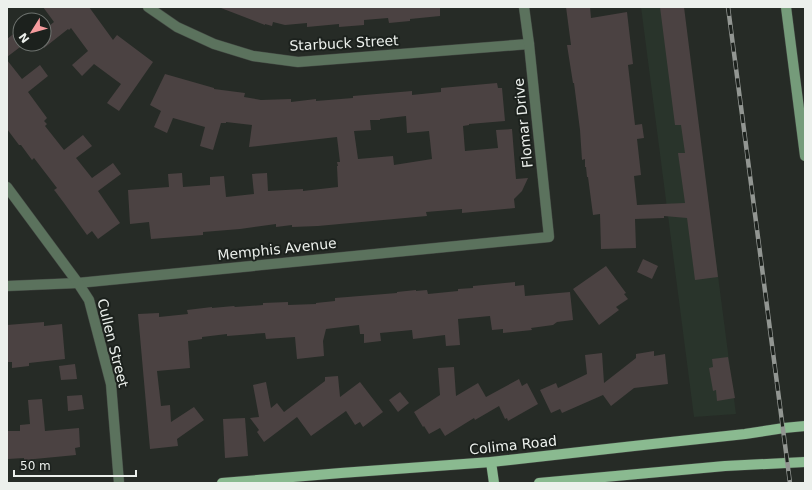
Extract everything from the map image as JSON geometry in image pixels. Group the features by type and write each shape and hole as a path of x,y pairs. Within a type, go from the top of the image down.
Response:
{"main road":[{"path":"786,7 805,156"},
{"name":"Colima Road","path":"222,483 491,462 805,426"},
{"path":"491,462 494,483"},
{"path":"539,483 725,466 805,462"}],"street":[{"name":"Starbuck Street","path":"148,7 177,27 214,44 253,56 298,62 529,44"},
{"name":"Flomar Drive","path":"524,7 549,237"},
{"name":"Cullen Street","path":"7,187 78,282 89,300 111,384 119,483"},
{"name":"Memphis Avenue","path":"7,286 78,282 549,237"}],"shaded area":[{"path":"641,7 683,7 736,414 694,417"}],"building":[{"path":"43,7 89,7 113,40 117,35 153,62 119,111 107,103 121,84 94,64 82,76 72,65 88,51 71,28 52,42 52,24 54,22 52,19 52,12 47,12"},
{"path":"221,7 440,7 440,16 389,23 388,18 364,20 364,25 339,27 339,24 307,27 307,23 285,25 273,22 272,26 265,25"},
{"path":"566,7 590,7 591,18 627,12 633,64 628,65 635,125 642,124 644,138 637,139 641,175 634,176 637,205 685,203 678,153 685,153 681,125 675,125 660,7 684,7 718,277 695,280 687,218 664,216 664,218 635,219 636,248 601,249 600,214 593,215 585,159 582,160 574,83 567,45 571,45"},
{"path":"12,35 12,52 14,52 7,57 7,39"},
{"path":"7,60 22,79 40,65 48,76 28,92 47,118 44,121 47,124 45,126 64,150 83,135 92,146 76,158 92,178 113,163 121,174 98,191 120,223 98,239 92,231 87,235 54,190 57,188 34,158 32,160 7,129"},
{"path":"165,74 214,89 245,93 244,97 261,100 291,99 291,102 316,99 316,101 353,98 353,96 412,91 412,95 441,92 441,88 497,83 498,88 502,88 505,121 469,124 463,126 465,151 498,148 496,130 512,129 516,179 528,178 522,191 514,199 515,208 462,213 462,209 426,212 427,216 318,226 292,227 292,225 276,227 276,224 203,232 203,235 151,239 149,222 130,224 128,190 169,187 168,174 182,173 183,187 210,185 210,177 224,176 226,197 254,194 252,174 267,173 268,191 303,189 303,191 338,187 337,162 340,162 337,137 249,147 252,125 226,122 221,123 213,150 200,146 205,127 173,118 167,133 154,127 161,111 150,105","holes":["406,116 407,133 429,131 432,159 394,165 393,156 358,159 354,131 371,130 370,120"]},
{"path":"643,259 658,266 652,279 637,272"},
{"path":"606,266 626,293 624,294 628,299 616,307 619,310 599,325 573,289"},
{"path":"515,282 515,286 524,285 525,296 570,292 573,320 531,328 532,330 503,333 503,329 492,330 490,316 458,319 460,345 446,346 445,335 413,339 412,330 380,333 381,341 364,343 364,334 360,334 359,325 326,329 323,341 324,356 297,359 295,337 266,339 265,333 227,336 227,334 202,337 202,339 188,341 190,368 157,371 161,406 170,405 171,422 194,407 204,420 177,439 178,446 150,449 138,314 159,313 159,317 188,314 187,310 212,307 235,307 263,305 263,303 288,302 288,305 316,304 335,301 335,298 416,290 427,290 428,294 458,291 458,289 473,288 473,286"},
{"path":"44,322 44,326 62,324 65,359 29,363 29,366 12,368 12,362 7,362 7,325"},
{"path":"654,351 654,356 665,354 668,384 634,388 611,406 603,395 562,413 560,409 551,413 540,390 556,383 558,388 587,374 585,355 602,353 604,383 636,358 636,354"},
{"path":"728,357 735,398 717,401 716,390 713,391 709,368 713,367 712,359"},
{"path":"75,364 77,379 61,380 59,366"},
{"path":"454,367 456,396 478,383 486,397 519,379 522,386 527,383 538,404 508,421 507,418 505,419 499,406 475,420 474,418 445,436 440,428 429,434 414,412 440,395 438,368"},
{"path":"338,376 340,397 360,382 383,412 363,427 360,422 355,425 346,411 311,436 297,417 264,442 257,432 259,430 250,418 259,417 253,385 266,382 271,408 277,403 284,412 325,381 325,377"},
{"path":"400,392 409,403 398,412 389,400"},
{"path":"82,395 84,409 68,411 67,396"},
{"path":"42,399 45,431 79,428 80,447 75,448 76,455 24,460 24,458 8,459 7,431 20,431 20,425 30,424 28,400"},
{"path":"245,418 248,456 225,458 223,419"}],"railway":[{"path":"728,7 790,483"}]}
